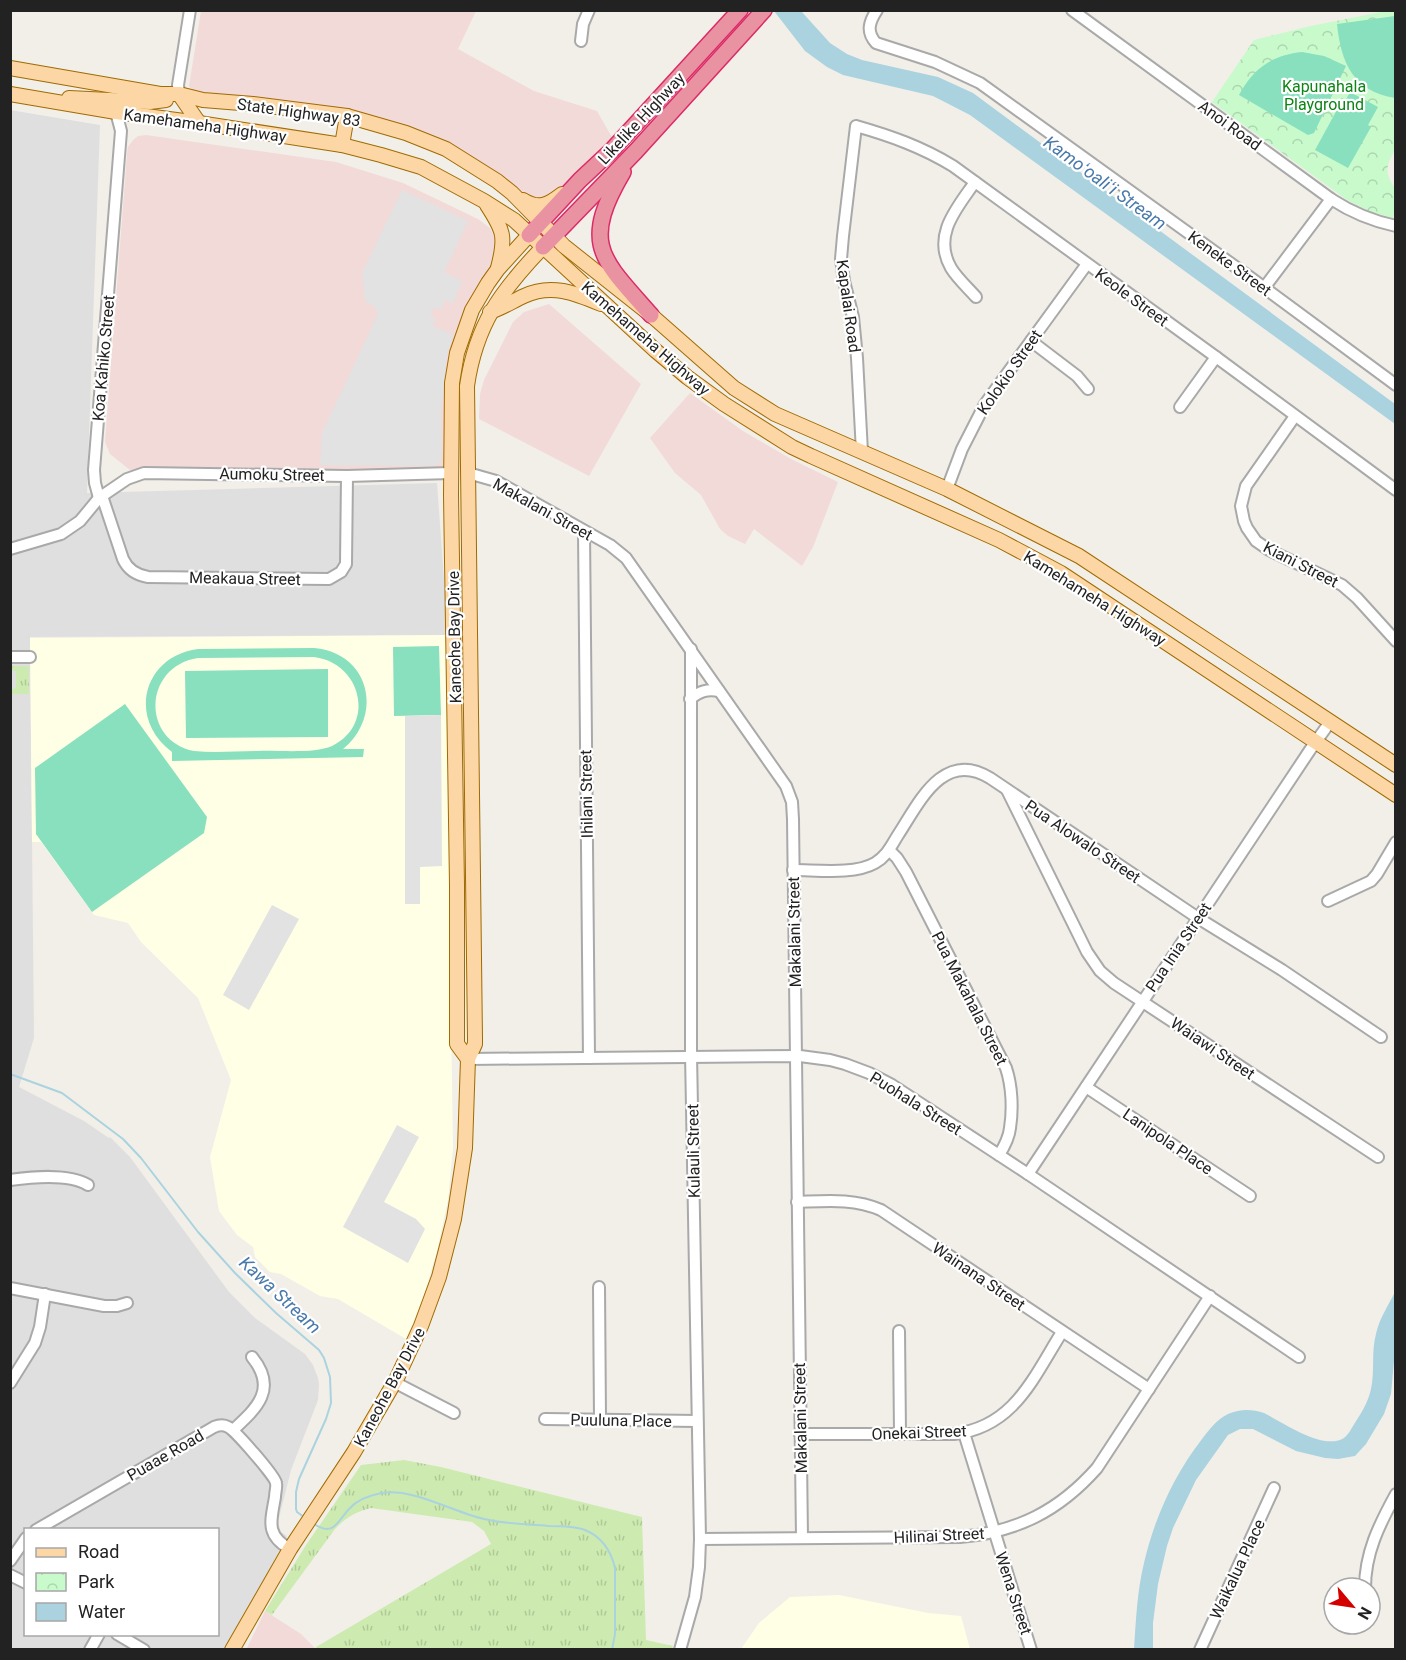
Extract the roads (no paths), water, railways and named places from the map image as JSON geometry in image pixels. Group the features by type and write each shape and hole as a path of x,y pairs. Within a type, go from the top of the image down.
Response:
{"highway":[{"name":"Likelike Highway","path":"529,235 580,180 612,150 740,10"},
{"name":"Likelike Highway","path":"549,242 764,10"},
{"path":"633,154 606,204 601,219 600,241 605,258 613,271 651,315"}],"main road":[{"name":"State Highway 83","path":"10,68 160,94 179,94 204,100 287,108 347,117 406,134 446,149 512,193 542,222 549,242"},
{"path":"10,76 27,71"},
{"name":"Kamehameha Highway","path":"10,94 342,145 420,167 484,201 514,220 529,235 549,242 651,315 734,388 765,408 947,489 1083,559 1395,765"},
{"path":"37,98 81,97 150,102 171,99 179,94 199,123"},
{"path":"342,145 347,117"},
{"path":"512,193 531,205 544,205 552,202 580,180"},
{"path":"484,201 500,225 503,236 503,251 498,269"},
{"name":"Kaneohe Bay Drive","path":"468,1059 457,1044 451,398 457,353 472,310 498,269 529,235"},
{"name":"Kamehameha Highway","path":"549,242 609,307 656,351 724,404 792,447 852,476 999,540 1066,576 1395,795"},
{"name":"Kaneohe Bay Drive","path":"232,1650 290,1549 354,1452 411,1350 440,1277 453,1226 465,1148 468,1059 475,1044 466,400 469,372 476,345 490,312 511,282 549,242"},
{"path":"490,312 529,294 548,290 575,293 609,307"},
{"path":"656,351 672,333"},
{"path":"852,476 862,452"},
{"path":"451,473 468,473"},
{"path":"1066,576 1083,559"},
{"path":"457,935 474,935"}],"street":[{"path":"179,94 178,85 190,10"},
{"path":"581,41 583,24 589,10"},
{"name":"Keneke Street","path":"877,10 871,19 869,28 876,43 935,62 980,83 1395,384"},
{"name":"Anoi Road","path":"1072,10 1331,199 1355,213 1382,224 1395,226"},
{"name":"Koa Kahiko Street","path":"101,497 95,483 94,471 121,131 116,112"},
{"name":"Keole Street","path":"856,126 915,145 975,182 1395,490"},
{"name":"Kapalai Road","path":"856,126 841,259 853,317 862,452"},
{"path":"975,182 948,222 944,245 950,267 976,297"},
{"path":"1264,288 1331,199"},
{"name":"Kolokio Street","path":"947,489 962,449 978,417 1087,264"},
{"path":"1031,340 1077,376 1088,389"},
{"path":"1180,407 1216,357"},
{"name":"Kiani Street","path":"1295,416 1245,486 1241,506 1246,528 1256,541 1269,550 1342,585 1357,598 1395,641"},
{"name":"Aumoku Street","path":"101,497 127,479 149,473 347,476 451,473"},
{"name":"Makalani Street","path":"468,473 496,481 610,545 626,558 786,786 789,794 793,811 802,1538"},
{"name":"Meakaua Street","path":"101,497 125,563 131,571 142,576 329,579 338,576 346,564 347,476"},
{"path":"10,549 61,534 80,521 101,497"},
{"name":"Ihilani Street","path":"584,531 589,1058"},
{"name":"Kulauli Street","path":"680,1650 695,1597 700,1539 691,1057 690,649"},
{"path":"10,657 30,657"},
{"path":"690,699 705,690 719,691"},
{"name":"Pua Inia Street","path":"1028,1174 1330,722"},
{"name":"Pua Alowalo Street","path":"793,870 860,869 874,863 889,850 934,783 944,775 957,770 971,770 984,774 1198,918 1282,970 1381,1037"},
{"name":"Waiawi Street","path":"1007,789 1090,958 1107,977 1378,1157"},
{"path":"1328,901 1371,881 1395,842"},
{"name":"Pua Makahala Street","path":"889,850 906,872 1006,1068 1011,1093 1011,1127 999,1155"},
{"name":"Puohala Street","path":"468,1059 795,1056 830,1060 870,1073 1028,1174 1299,1357"},
{"name":"Lanipola Place","path":"1086,1087 1250,1196"},
{"path":"10,1180 68,1178 88,1185"},
{"name":"Wainana Street","path":"797,1202 851,1201 881,1210 1149,1389"},
{"path":"599,1287 600,1419"},
{"path":"10,1288 104,1306 127,1303"},
{"path":"10,1383 14,1369 35,1343 45,1294"},
{"name":"Hilinai Street","path":"700,1539 960,1537 994,1532 1037,1517 1075,1490 1097,1468 1209,1296"},
{"path":"899,1331 900,1434"},
{"name":"Onekai Street","path":"800,1434 964,1433 984,1427 1015,1404 1062,1332"},
{"path":"252,1357 262,1376 262,1396 252,1412 232,1430 275,1479 272,1530 279,1543 290,1549"},
{"path":"394,1382 454,1413"},
{"name":"Puuluna Place","path":"544,1419 697,1421"},
{"name":"Puaae Road","path":"39,1528 214,1427 225,1425 232,1430"},
{"name":"Wena Street","path":"964,1433 1031,1650"},
{"name":"Waikalua Place","path":"1200,1650 1274,1488"},
{"path":"1366,1576 1369,1552 1376,1532 1392,1511 1395,1494"},
{"path":"10,1561 24,1541"},
{"path":"10,1575 24,1582"},
{"path":"90,1650 98,1636"},
{"path":"119,1636 144,1650"}],"water":[{"path":"774,11 801,11 830,43 847,54 862,60 938,77 973,93 1395,404 1395,424 970,115 933,96 843,75 827,67 805,51"},
{"path":"1395,1292 1396,1339 1391,1394 1384,1414 1366,1444 1355,1456 1338,1459 1296,1451 1253,1429 1240,1429 1228,1435 1196,1480 1173,1528 1158,1584 1153,1623 1153,1649 1134,1649 1140,1585 1153,1530 1174,1482 1202,1439 1224,1416 1246,1410 1264,1413 1299,1432 1318,1439 1336,1441 1344,1438 1361,1413 1370,1394 1377,1328"}],"waterway":[{"name":"Kawa Stream","path":"10,1074 62,1093 123,1139 141,1158 198,1232 235,1273 319,1350 330,1377 331,1403 299,1479 296,1509 304,1517"},
{"name":"Kawa Stream","path":"314,1524 321,1528 331,1528 360,1501 377,1494 394,1492 420,1497 492,1521 585,1530 605,1545 615,1568 615,1634 612,1650"}],"park label":[{"name":"Kapunahala Playground","path":"1324,95"}],"water label":[{"name":"Kamoʻoaliʻi Stream","path":"1105,183"}]}
